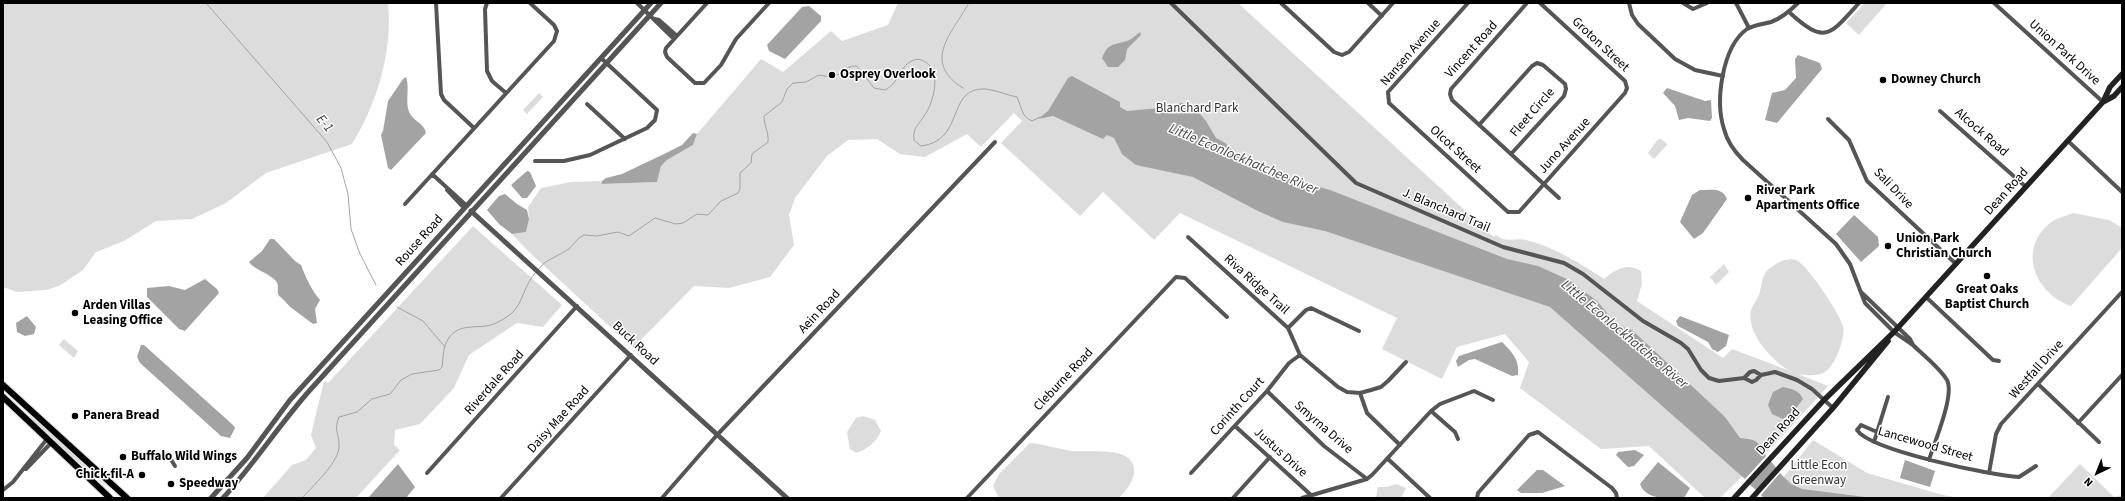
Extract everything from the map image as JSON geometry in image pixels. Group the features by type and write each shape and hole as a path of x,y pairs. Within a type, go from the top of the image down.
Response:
{"main road":[{"name":"Dean Road","path":"1734,498 1824,400 1896,330 2103,102 2110,87 2122,74"},
{"name":"Dean Road","path":"2103,102 2114,96 2122,87"},
{"name":"Dean Road","path":"1752,498 1833,408 1876,357 1896,330"},
{"path":"4,389 25,404 126,498"},
{"path":"3,397 110,498"}],"street":[{"path":"436,3 441,94 444,100 474,128"},
{"path":"487,3 485,9 486,71 492,81 506,93"},
{"path":"405,204 557,36 554,25 530,3"},
{"path":"637,3 653,17 659,20 675,38"},
{"name":"Rouse Road","path":"211,498 247,458 290,400 651,3"},
{"name":"Rouse Road","path":"223,498 255,462 296,405 607,64 653,17 661,3"},
{"path":"707,3 666,48 665,52 666,56 695,83 704,83 721,65 736,39 769,3"},
{"name":"J. Blanchard Trail","path":"1171,3 1356,183 1503,247 1564,263 1583,274 1643,321 1688,349 1701,370 1709,378 1724,382 1744,378 1750,372 1754,371 1761,375"},
{"path":"1281,3 1334,52 1342,55 1349,52 1393,3"},
{"path":"1368,3 1382,16"},
{"name":"Nansen Avenue","path":"1388,98 1388,92 1468,3"},
{"name":"Vincent Road","path":"1479,124 1452,100 1450,94 1451,90 1527,3"},
{"name":"Groton Street","path":"1540,3 1625,81 1627,88"},
{"path":"1629,3 1632,15 1638,24 1675,59 1695,70 1723,76"},
{"path":"1683,3 1693,9 1707,3"},
{"path":"1736,3 1749,28"},
{"path":"1798,3 1789,12 1771,22 1749,28 1734,43 1729,54 1723,76 1721,96 1723,128 1734,150 1836,244 1850,264 1862,292 1861,296 1869,308 1896,330 1943,374 1948,382 1949,392 1947,403 1929,460"},
{"path":"1789,12 1813,32 1821,34 1828,33 1839,26 1859,3"},
{"name":"Union Park Drive","path":"1994,3 2103,102"},
{"path":"536,161 564,160 590,155 648,128 655,120 657,110 600,58"},
{"name":"Fleet Circle","path":"1479,124 1532,66 1537,63 1543,65 1564,84 1566,89 1564,96 1511,154"},
{"name":"Juno Avenue","path":"1514,213 1519,212 1625,93 1627,88"},
{"name":"Olcot Street","path":"1388,98 1389,103 1508,212 1514,213"},
{"path":"587,104 625,139"},
{"name":"Alcock Road","path":"1940,111 2026,187"},
{"name":"Sali Drive","path":"1828,119 1849,140 1867,181 1956,264"},
{"path":"1479,124 1559,198"},
{"path":"2068,141 2122,191"},
{"name":"Aein Road","path":"662,498 718,435 995,142"},
{"name":"Buck Road","path":"432,174 452,194 528,261 787,498"},
{"name":"Riva Ridge Trail","path":"1188,237 1288,328 1300,355 1326,380 1338,388 1348,392 1360,393"},
{"name":"Cleburne Road","path":"967,498 1176,277 1185,278 1227,317"},
{"name":"Westfall Drive","path":"1989,473 1996,434 2001,424 2122,292"},
{"path":"1926,297 1994,360 1999,361"},
{"name":"Riverdale Road","path":"427,473 577,306"},
{"path":"1288,328 1306,310 1311,308 1359,331"},
{"name":"Daisy Mae Road","path":"501,498 631,355"},
{"name":"Corinth Court","path":"1191,473 1267,391 1289,363 1300,355"},
{"path":"1400,445 1367,413 1360,393 1380,387 1406,362"},
{"name":"J. Blanchard Trail","path":"1744,378 1752,382 1761,375 1775,372 1796,380 1812,389 1833,408"},
{"path":"2078,423 2122,375"},
{"path":"2038,384 2099,442"},
{"name":"Smyrna Drive","path":"1267,391 1324,446 1367,479"},
{"path":"1302,498 1367,479 1388,459 1431,411 1440,404 1474,391 1493,400"},
{"path":"1874,442 1888,397"},
{"path":"290,400 296,405"},
{"path":"1431,411 1455,432 1458,439"},
{"name":"Lancewood Street","path":"1877,432 1861,424 1857,430 1860,434 1874,442 1929,460 1989,473 2019,477 2036,466"},
{"name":"Justus Drive","path":"1235,426 1311,495"},
{"path":"1477,498 1478,493 1529,435 1538,432 1612,488 1616,493 1617,498"},
{"path":"3,490 21,473 49,441"},
{"path":"1233,498 1270,457"},
{"path":"170,458 175,466"},
{"path":"1388,459 1430,498"}],"green space":[{"path":"3,3 388,3 388,40 376,94 369,112 352,144 266,173 226,203 192,219 156,221 124,241 96,252 83,270 59,286 46,290 17,292 3,287"},
{"name":"Blanchard Park","path":"898,3 1238,3 1494,237 1496,235 1507,240 1522,239 1547,247 1576,261 1604,279 1621,268 1636,268 1641,271 1642,284 1637,301 1723,358 1732,349 1790,371 1768,353 1756,337 1752,328 1751,310 1759,294 1765,273 1771,267 1780,262 1794,259 1801,263 1815,279 1836,311 1843,326 1843,337 1839,351 1829,369 1818,375 1798,374 1828,386 1775,444 1720,498 1705,498 1649,446 1601,449 1520,388 1529,362 1505,334 1457,347 1442,379 1382,349 1397,318 1180,213 1154,240 1103,192 1080,216 1001,143 1022,121 1014,113 981,147 967,134 925,157 900,154 877,139 848,140 827,156 795,198 789,215 794,245 770,277 729,288 694,286 633,348 527,250 512,234 526,232 529,219 528,207 541,188 571,182 602,181 602,184 657,182 661,166 667,160 693,145 697,134 761,59 783,72 831,31 842,41 888,25"},
{"path":"1865,3 1887,3 1859,35 1846,23"},
{"path":"539,93 543,97 527,114 523,110"},
{"path":"1658,139 1661,139 1667,145 1654,159 1648,153"},
{"path":"2073,213 2109,220 2122,228 2122,248 2071,306 2058,300 2040,281 2035,270 2033,258 2034,246 2040,234 2052,221"},
{"path":"473,226 562,305 543,327 517,323 469,355 454,388 420,424 395,430 394,445 400,450 356,498 263,498 292,465 306,460 316,448 311,435 324,381 328,383"},
{"path":"1724,264 1729,272 1717,284 1715,284 1710,277"},
{"path":"64,339 78,351 74,358 59,345"},
{"path":"26,413 43,426 109,488 77,461 65,453"},
{"path":"863,416 875,420 881,431 871,445 856,453 850,449 847,432 856,418"},
{"name":"Little Econ Greenway","path":"1813,440 1867,473 1943,495 1960,498 1767,498"},
{"path":"1030,443 1072,451 1099,451 1120,454 1128,458 1133,464 1134,473 1132,480 1118,498 999,498 993,486 999,474"},
{"path":"2080,464 2114,497 2122,495 2122,498 2048,498"},
{"path":"1396,484 1406,488 1401,498 1376,498 1378,487 1387,487"}],"water":[{"path":"809,6 821,16 821,21 785,59 769,51 767,45 802,7"},
{"path":"1140,32 1141,35 1127,49 1125,60 1118,67 1108,67 1102,58 1106,50 1112,45 1132,39"},
{"path":"1798,55 1820,63 1822,69 1777,123 1765,120 1772,93 1785,90 1796,78 1795,59"},
{"path":"1072,76 1120,102 1120,107 1127,111 1160,108 1182,103 1196,109 1206,121 1216,138 1225,143 1243,161 1275,175 1330,190 1507,259 1538,266 1569,280 1597,301 1617,325 1632,330 1725,417 1740,438 1757,442 1766,456 1745,479 1550,307 1325,231 1283,222 1258,211 1193,177 1136,165 1122,154 1114,138 1107,135 1103,139 1053,116 1038,119 1048,111 1068,78"},
{"path":"406,77 408,86 407,103 409,112 423,127 426,133 391,170 388,168 381,135 388,101"},
{"path":"1667,88 1705,101 1711,100 1712,118 1710,121 1688,118 1679,120 1675,106 1663,93"},
{"path":"693,133 697,134 693,145 667,160 661,166 657,182 602,184 602,181 606,178 622,174 682,145"},
{"path":"527,171 530,172 536,186 527,198 522,198 511,185"},
{"path":"1700,190 1719,191 1725,195 1727,199 1703,233 1694,239 1680,222 1692,195"},
{"path":"505,194 527,210 529,219 526,232 512,234 499,224 487,210 499,196"},
{"path":"1854,215 1878,237 1879,246 1861,262 1836,234"},
{"path":"270,239 274,239 295,261 301,265 309,283 320,300 315,309 317,323 313,324 290,306 279,296 276,281 254,267 249,262 262,251"},
{"path":"205,279 217,289 219,293 185,331 179,329 147,297 147,288 169,286 185,290"},
{"path":"27,316 36,327 34,334 25,336 17,332 16,323"},
{"path":"1680,316 1729,335 1726,346 1718,352 1712,349 1708,342 1678,326 1676,321"},
{"path":"1502,342 1512,353 1518,365 1518,375 1512,376 1475,359 1469,360 1458,367 1456,361 1459,356"},
{"path":"141,345 144,345 233,425 235,428 230,438 221,436 140,363 137,357"},
{"path":"1783,387 1797,392 1803,399 1794,411 1783,419 1772,414 1768,405 1773,392"},
{"path":"1635,450 1644,455 1634,466 1628,467 1616,455 1618,452"},
{"path":"1769,459 1778,470 1758,492 1748,483"},
{"path":"1905,460 1935,471 1930,487 1900,478"},
{"path":"1658,462 1690,488 1684,498 1665,498 1653,496 1643,489 1640,484"},
{"path":"398,464 415,487 406,498 368,498"},
{"path":"1537,470 1543,470 1565,486 1542,493 1521,493 1517,490"},
{"path":"1780,473 1791,484 1802,489 1873,498 1764,498 1761,495"}],"waterway":[{"name":"E-1","path":"206,3 327,142 341,168 348,194 351,229 360,254 376,285"},
{"path":"963,88 951,78 944,68 942,58 944,47 949,36 969,3"},
{"name":"Little Econlockhatchee River","path":"538,270 544,263 569,249 579,238 584,235 597,236 618,232 629,236 655,218 676,224 683,223 697,214 708,215 721,201 738,193 740,189 740,173 751,163 752,154 768,142 764,116 782,102 787,89 793,83 806,82 819,75 834,76 852,66 857,66 874,88 885,90 894,83 909,62 918,59 928,64 932,69 935,81 929,108 914,132 914,140 921,146 935,142 944,135 950,126 963,98 970,92 981,89 1017,97 1022,111 1028,119 1032,121 1040,117"},
{"name":"Little Econlockhatchee River","path":"302,498 324,475 334,461 339,448 337,429 339,417 357,412 372,399 390,394 401,380 412,374 439,370 442,367 445,345 450,337 458,330 463,328 486,326 497,323 507,317 516,308 529,282 536,272"},
{"name":"E-1","path":"397,307 423,321 445,347"}],"place":[{"name":"Osprey Overlook","path":"832,75"},
{"name":"Downey Church","path":"1883,80"},
{"name":"River Park Apartments Office","path":"1748,198"},
{"name":"Union Park Christian Church","path":"1888,246"},
{"name":"Great Oaks Baptist Church","path":"1987,276"},
{"name":"Arden Villas Leasing Office","path":"75,313"},
{"name":"Panera Bread","path":"75,416"},
{"name":"Buffalo Wild Wings","path":"123,457"},
{"name":"Chick-fil-A","path":"142,475"},
{"name":"Speedway","path":"171,484"}]}
